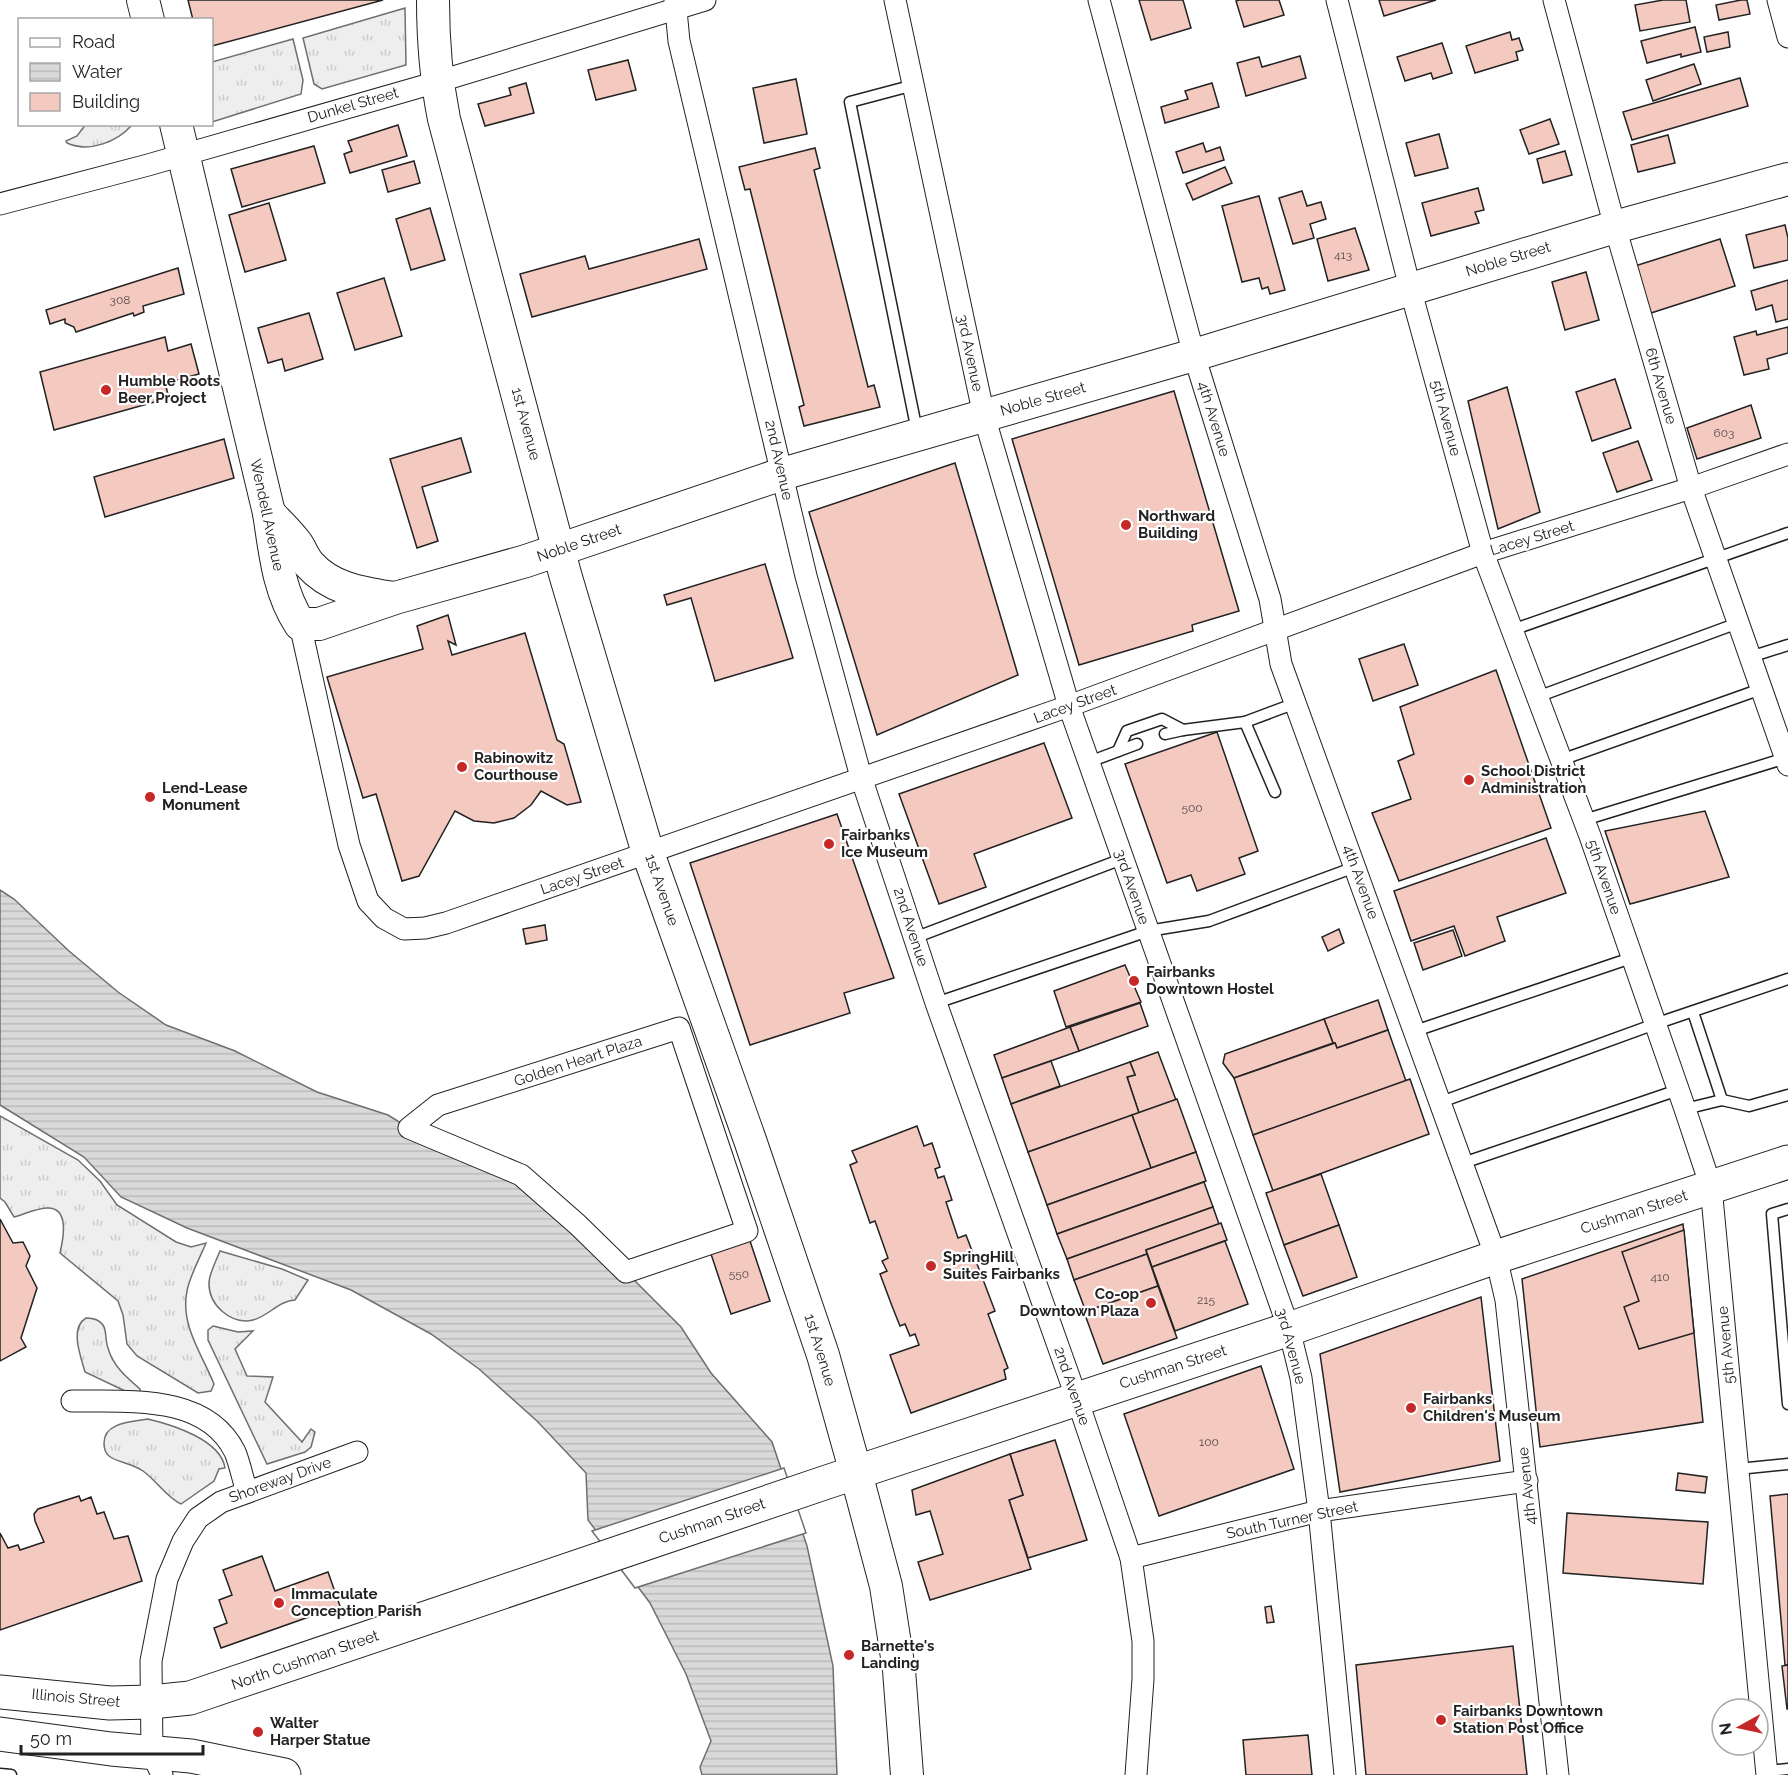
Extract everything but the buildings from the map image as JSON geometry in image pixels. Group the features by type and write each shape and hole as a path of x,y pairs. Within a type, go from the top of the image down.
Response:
{"main road":[{"path":"143,0 148,18"},
{"name":"1st Avenue","path":"433,0 433,39 437,82 444,119 559,549 648,853 747,1131 823,1355 842,1477 887,1596 899,1670 907,1775"},
{"name":"Wendell Avenue","path":"177,126 269,513 285,598 300,624"},
{"name":"Noble Street","path":"300,624 319,624 395,598 526,561 782,474 1194,355 1615,227 1788,179"},
{"path":"269,513 296,543 308,563 331,581 346,589 395,598"},
{"name":"Cushman Street","path":"559,1574 842,1477 1289,1329 1496,1257 1788,1162"},
{"name":"North Cushman Street","path":"151,1702 190,1698 559,1574"},
{"name":"Illinois Street","path":"0,1692 110,1702 151,1702"},
{"path":"0,1734 157,1764 191,1756 265,1774"}],"street":[{"name":"Dunkel Street","path":"0,204 437,82 675,4 705,0"},
{"name":"3rd Avenue","path":"896,0 984,416 1069,706 1289,1329 1301,1378 1319,1511 1345,1775"},
{"name":"4th Avenue","path":"1099,0 1194,355 1270,599 1281,664 1496,1257 1506,1300 1558,1775"},
{"name":"5th Avenue","path":"1337,0 1410,288 1483,553 1584,820 1711,1187 1767,1773"},
{"name":"6th Avenue","path":"1554,0 1615,227 1691,488 1787,761"},
{"path":"1778,0 1788,37"},
{"name":"2nd Avenue","path":"675,4 679,42 806,576 861,777 936,1003 1131,1558 1143,1641 1143,1679 1136,1775"},
{"name":"Lacey Street","path":"368,901 384,918 404,929 425,928 446,923 1069,706 1483,553 1691,488 1788,454"},
{"name":"Wendell Avenue","path":"300,624 349,845 368,901"},
{"name":"Golden Heart Plaza","path":"679,1028 747,1231 626,1272 578,1225 521,1175 409,1128 438,1105 679,1028"},
{"path":"72,1401 146,1402 192,1412 221,1431 235,1453 247,1492"},
{"name":"Shoreway Drive","path":"157,1764 151,1702 151,1661 167,1579 183,1541 198,1518 221,1502 357,1452"},
{"name":"South Turner Street","path":"1131,1558 1319,1511 1527,1481"}],"lane":[{"path":"914,85 850,102 918,435"},
{"path":"1512,630 1788,533"},
{"path":"1537,697 1738,623"},
{"path":"1750,657 1788,645"},
{"path":"1561,760 1761,689"},
{"path":"1165,734 1245,722 1296,703"},
{"path":"1118,751 1127,731 1162,719 1183,730"},
{"path":"1245,722 1275,792"},
{"path":"1089,762 1137,744"},
{"path":"1584,820 1787,761"},
{"path":"914,938 1122,859"},
{"path":"936,1003 1148,931 1209,921 1355,867"},
{"path":"1415,1031 1631,958"},
{"path":"1441,1102 1655,1024 1788,980"},
{"path":"1693,1012 1722,1100"},
{"path":"1463,1163 1682,1099 1722,1100 1749,1106 1788,1095"},
{"path":"1788,1209 1772,1214 1788,1404"},
{"path":"1738,1469 1788,1464"},
{"path":"1767,1773 1788,1769"},
{"path":"0,1774 11,1775"}],"green space":[{"path":"405,8 406,65 322,89 314,84 303,38"},
{"path":"293,39 303,80 301,94 213,122 213,62"},
{"path":"84,126 131,126 111,141 93,146 75,146 67,143 66,141 77,136"},
{"path":"0,1116 78,1160 100,1181 117,1205 176,1242 191,1247 206,1243 190,1279 186,1304 193,1339 214,1384 211,1391 198,1393 137,1356 127,1344 123,1315 118,1301 60,1253 63,1226 60,1213 55,1209 44,1208 14,1217 0,1198"},
{"path":"220,1251 282,1269 308,1280 295,1300 284,1303 253,1320 237,1319 222,1312 212,1298 210,1290 211,1274"},
{"path":"86,1318 96,1319 103,1325 113,1360 125,1376 140,1389 140,1393 125,1391 85,1372 77,1336 81,1323"},
{"path":"213,1326 238,1332 253,1331 235,1349 247,1376 273,1377 265,1402 302,1442 311,1429 315,1432 311,1447 305,1452 267,1464 208,1340 208,1330"},
{"path":"148,1419 170,1425 205,1442 222,1458 225,1468 219,1469 214,1481 181,1504 176,1501 143,1471 113,1458 105,1450 105,1436 114,1427 127,1422"}],"water":[{"path":"0,890 14,899 69,951 118,992 166,1025 235,1051 317,1092 388,1115 409,1128 521,1175 626,1272 681,1327 711,1373 772,1442 807,1546 833,1666 837,1775 702,1775 700,1767 711,1741 686,1674 650,1603 588,1520 586,1473 537,1421 479,1369 431,1334 351,1290 187,1228 121,1197 84,1157 0,1105"}],"pier":[{"path":"784,1468 806,1533 635,1588 592,1531"}],"place":[{"name":"Humble Roots Beer Project","path":"106,390"},
{"name":"Northward Building","path":"1126,525"},
{"name":"Rabinowitz Courthouse","path":"462,767"},
{"name":"School District Administration","path":"1469,780"},
{"name":"Lend-Lease Monument","path":"150,797"},
{"name":"Fairbanks Ice Museum","path":"829,844"},
{"name":"Fairbanks Downtown Hostel","path":"1134,981"},
{"name":"SpringHill Suites Fairbanks","path":"931,1266"},
{"name":"Co-op Downtown Plaza","path":"1151,1303"},
{"name":"Fairbanks Children's Museum","path":"1411,1408"},
{"name":"Immaculate Conception Parish","path":"279,1603"},
{"name":"Barnette's Landing","path":"849,1655"},
{"name":"Fairbanks Downtown Station Post Office","path":"1441,1720"},
{"name":"Walter Harper Statue","path":"258,1732"}]}
